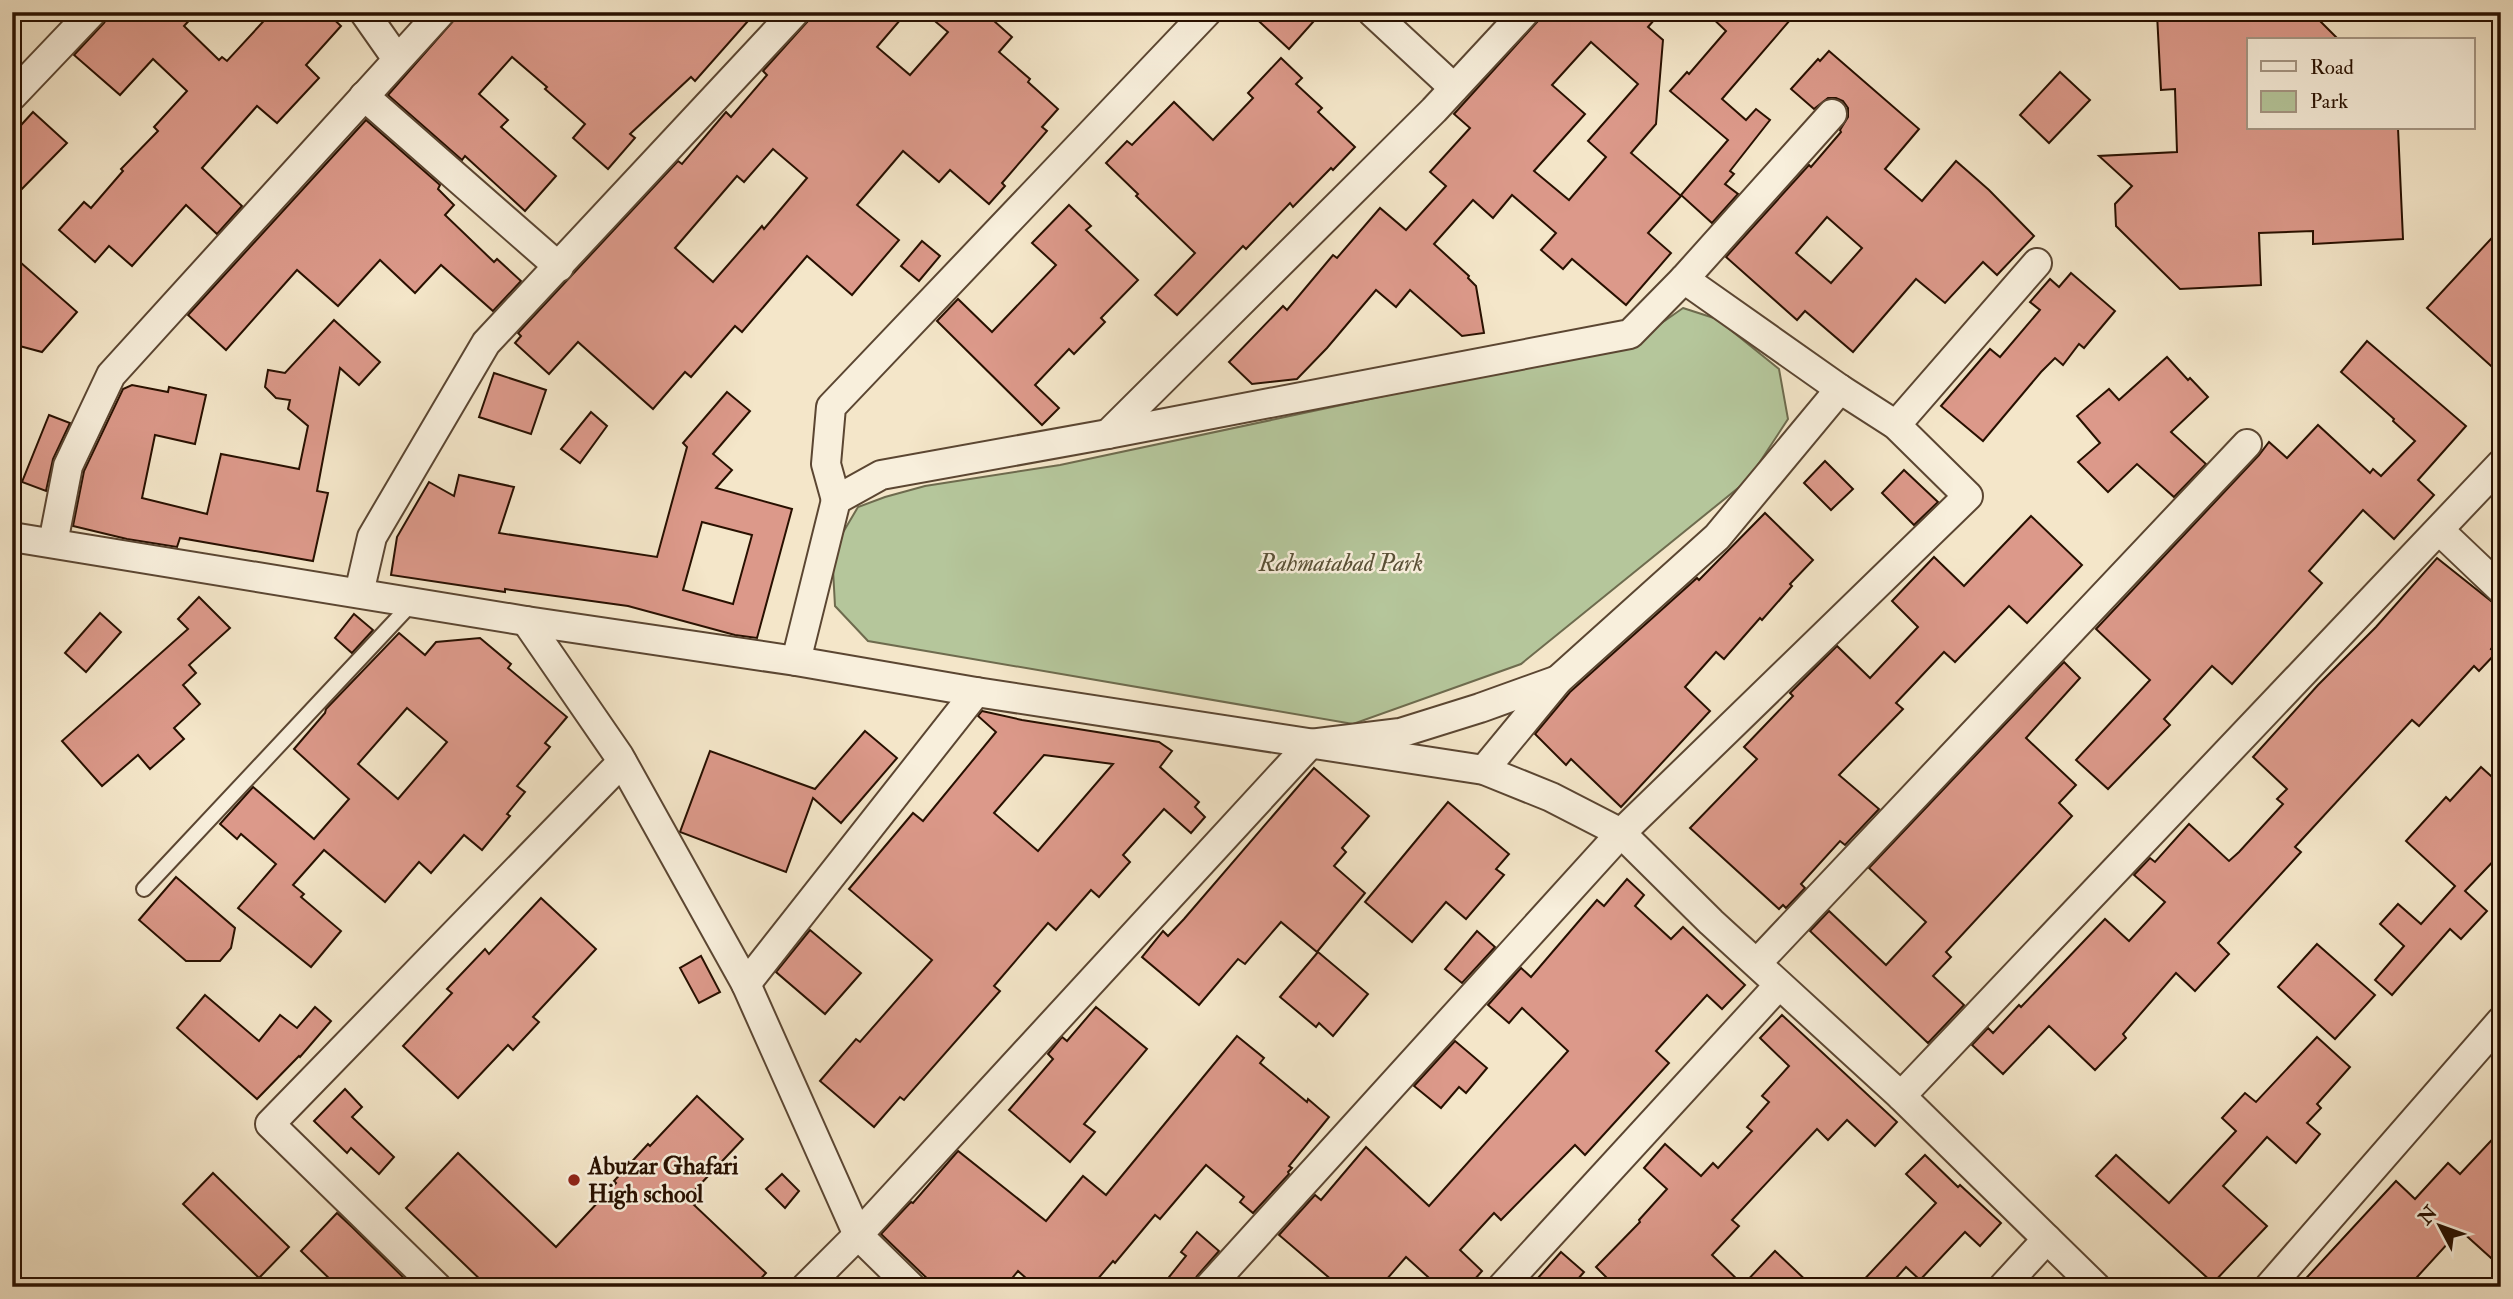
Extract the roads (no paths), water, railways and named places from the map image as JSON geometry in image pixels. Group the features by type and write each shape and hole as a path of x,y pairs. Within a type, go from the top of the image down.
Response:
{"street":[{"path":"12,96 92,12"},
{"path":"364,12 397,59"},
{"path":"53,543 68,466 111,375 441,12"},
{"path":"359,593 372,537 486,343 795,12"},
{"path":"796,661 836,500 826,464 831,407 1207,12"},
{"path":"1372,12 1454,88"},
{"path":"1108,434 1454,88 1525,12"},
{"path":"363,96 559,267"},
{"path":"836,500 881,475 1630,334 1684,279 1832,114"},
{"path":"1896,425 2037,263"},
{"path":"1209,1287 1621,833 1968,496 1896,425 1840,389 1684,279"},
{"path":"1484,771 1558,680 1717,537 1840,389"},
{"path":"1757,963 2247,444"},
{"path":"1901,1096 2501,464"},
{"path":"2440,531 2501,589"},
{"path":"12,537 526,621 796,661 976,692 1484,771 1551,797 1621,833 1711,922 1901,1096 2096,1287"},
{"path":"526,621 622,762 746,984 858,1235 911,1287"},
{"path":"806,1287 858,1235 1310,744 1399,733 1480,709 1558,680"},
{"path":"746,984 976,692"},
{"path":"437,1287 270,1124 622,762"},
{"path":"1502,1287 1779,985"},
{"path":"2269,1287 2501,1021"},
{"path":"2003,1287 2047,1239"}],"lane":[{"path":"144,889 413,602"}],"place":[{"name":"Abuzar Ghafari High school","path":"574,1180"}],"park label":[{"name":"Rahmatabad Park","path":"1341,563"}]}
